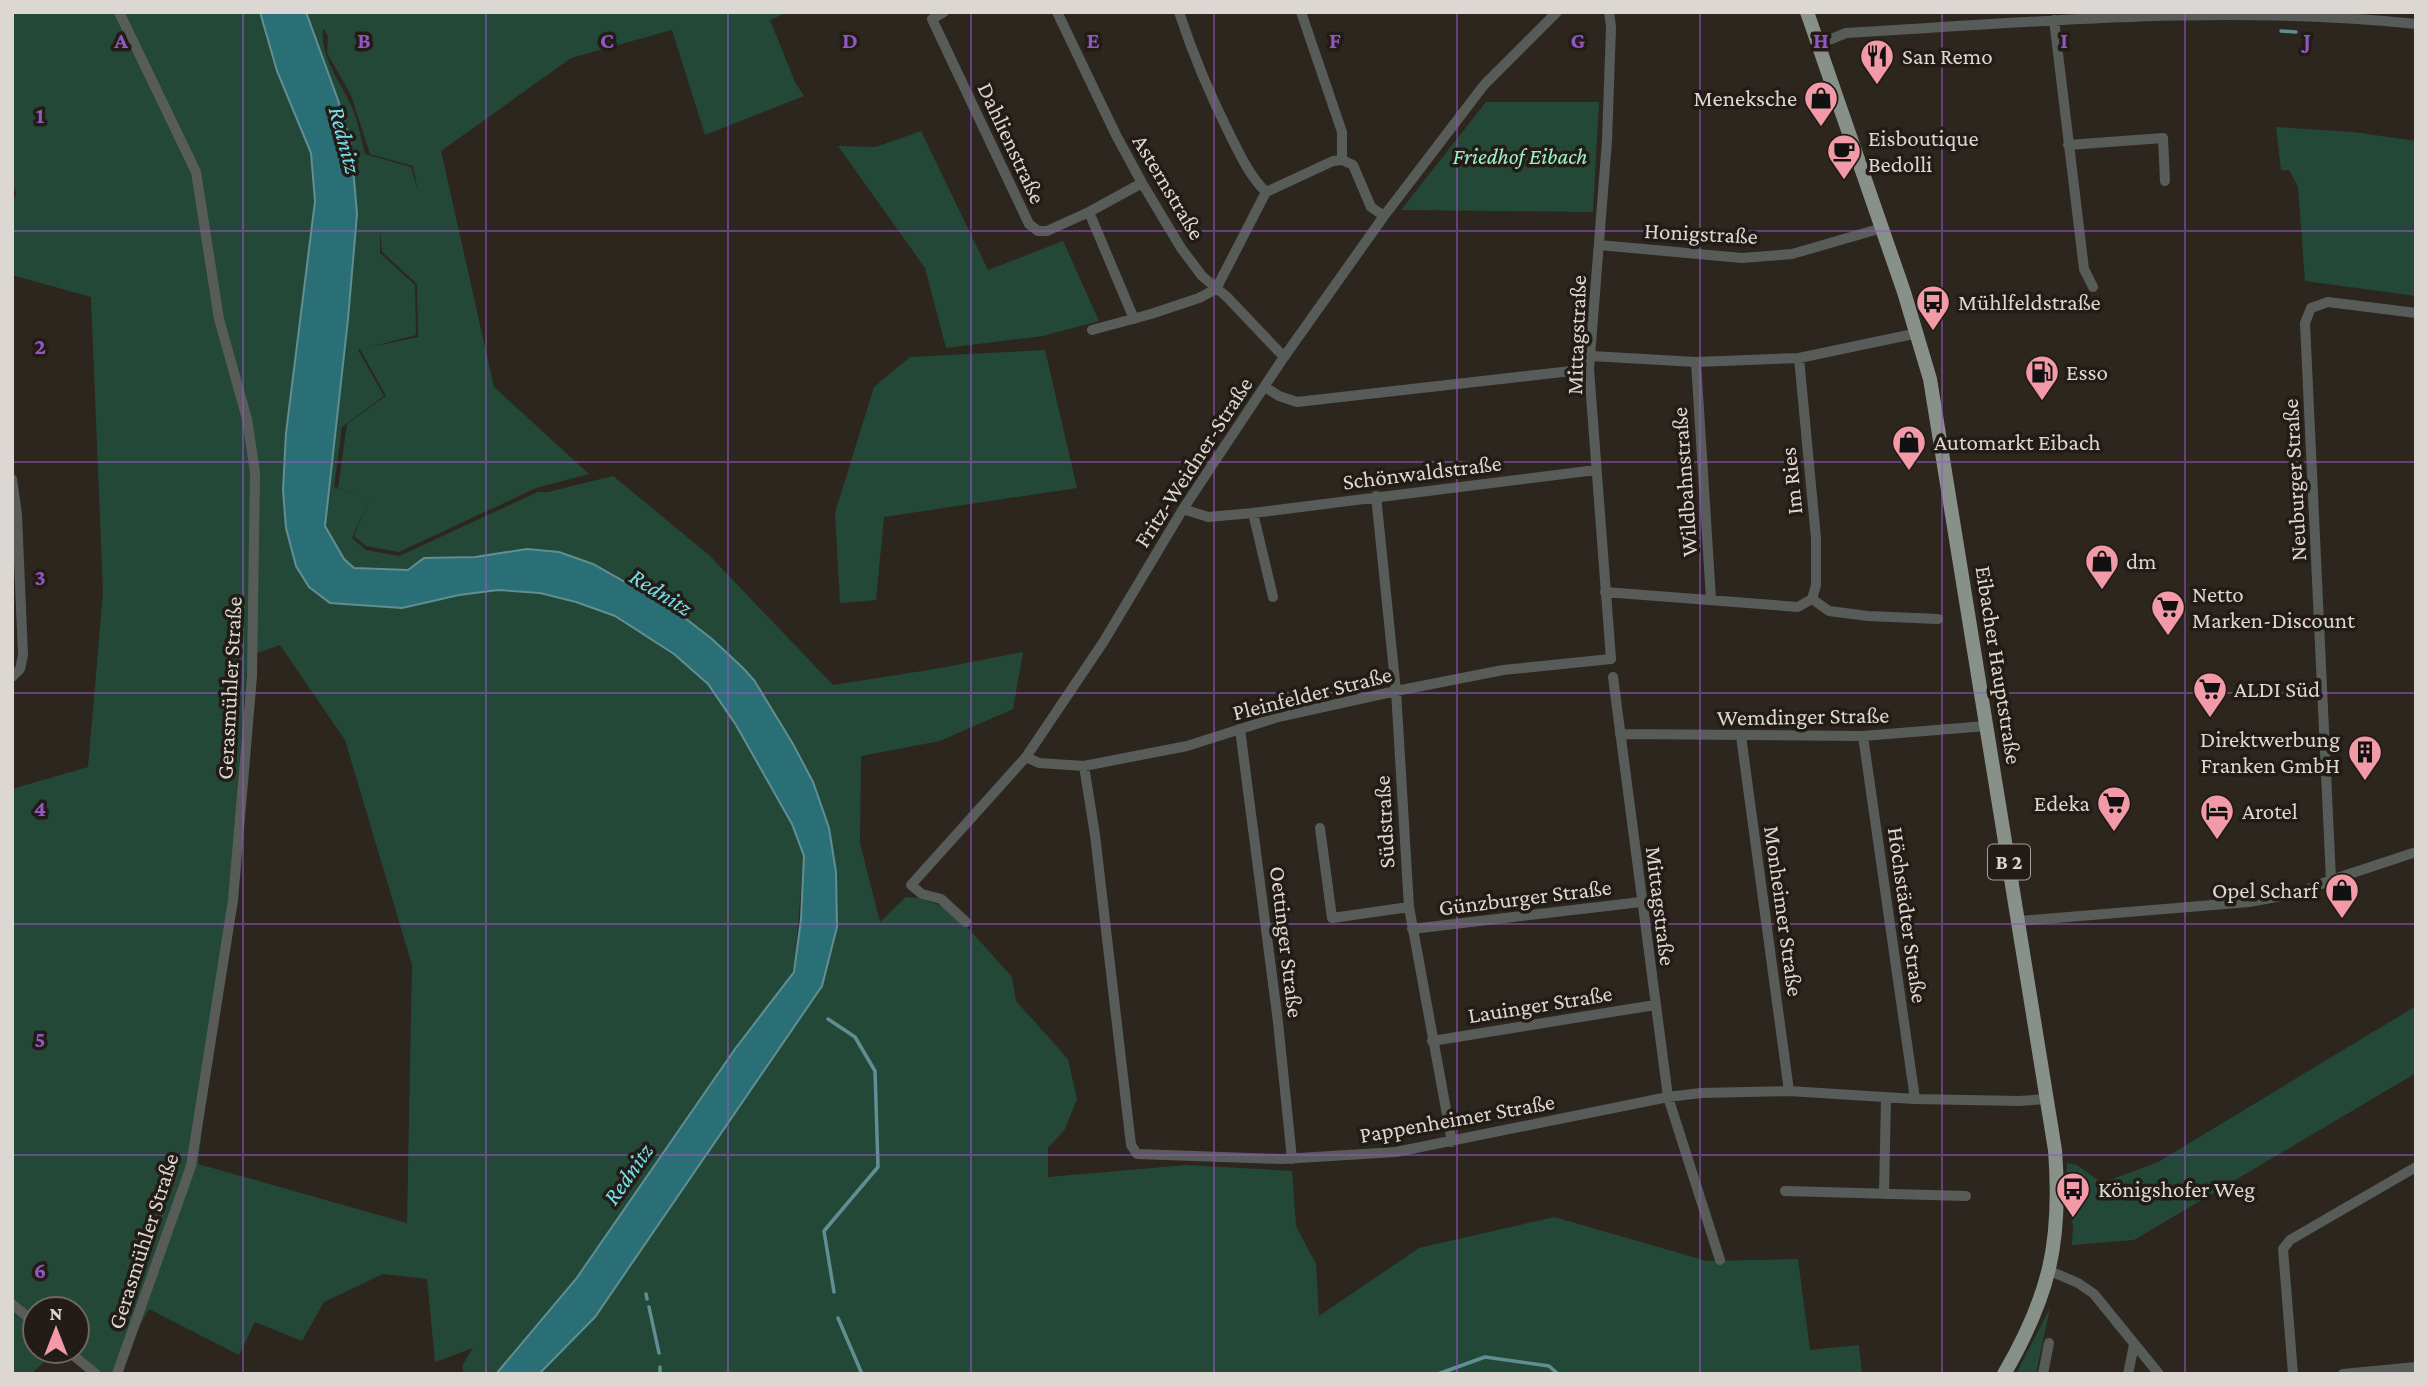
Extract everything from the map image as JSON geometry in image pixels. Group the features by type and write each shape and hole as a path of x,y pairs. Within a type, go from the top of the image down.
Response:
{"main road":[{"name":"Eibacher Hauptstraße","path":"1807,12 1918,333 1930,379 2055,1150 2056,1232 2049,1271 2032,1320 2004,1374"}],"street":[{"name":"Gerasmühler Straße","path":"117,1374 191,1166 233,900 252,676 255,472 247,419 219,319 196,172 118,12"},
{"name":"Dahlienstraße","path":"944,12 932,19 1029,224 1038,231 1047,231 1142,183"},
{"name":"Asternstraße","path":"1056,12 1142,183 1181,248 1202,276 1227,297 1284,357"},
{"path":"1179,12 1218,111 1245,164 1266,192"},
{"path":"1301,12 1342,132 1342,160"},
{"name":"Fritz-Weidner-Straße","path":"966,922 941,899 922,894 911,885 1026,757 1104,641 1183,509 1284,357 1384,216 1483,85 1557,12"},
{"name":"Mittagstraße","path":"1609,12 1611,27 1608,116 1590,369 1611,659"},
{"path":"1819,44 1846,33 2054,20 2220,14 2344,17 2416,24"},
{"path":"2054,20 2084,270 2093,287"},
{"path":"2068,145 2163,138 2165,181"},
{"path":"1092,330 1199,298 1216,289 1266,192 1333,161 1342,160 1353,165 1371,207 1384,216"},
{"path":"1089,212 1134,319"},
{"name":"Honigstraße","path":"1599,245 1742,258 1793,254 1882,228"},
{"name":"Neuburger Straße","path":"2331,880 2305,323 2311,308 2328,302 2416,313"},
{"path":"1591,356 1696,362 1799,358 1918,333"},
{"name":"Im Ries","path":"1799,358 1816,538 1816,585 1812,599"},
{"name":"Wildbahnstraße","path":"1696,362 1711,599"},
{"path":"1265,387 1279,396 1297,402 1590,369"},
{"name":"Schönwaldstraße","path":"1183,509 1208,517 1253,513 1596,470"},
{"path":"12,479 23,655 22,663 14,676"},
{"name":"Südstraße","path":"1376,496 1396,691 1409,907 1452,1142"},
{"path":"1253,513 1273,597"},
{"path":"1605,592 1798,607 1812,599 1829,611 1868,616 1938,619"},
{"name":"Pleinfelder Straße","path":"1026,757 1039,764 1084,766 1187,746 1278,717 1396,691 1503,670 1611,659"},
{"name":"Mittagstraße","path":"1613,677 1668,1097 1720,1261"},
{"name":"Wemdinger Straße","path":"1620,734 1863,736 1986,726"},
{"name":"Oettinger Straße","path":"1240,729 1278,1022 1292,1159"},
{"name":"Monheimer Straße","path":"1741,736 1789,1091"},
{"name":"Höchstädter Straße","path":"1863,736 1915,1099"},
{"name":"Pappenheimer Straße","path":"1084,766 1131,1145 1137,1154 1292,1159 1396,1152 1668,1097 1701,1093 1789,1091 1915,1099 2047,1099"},
{"path":"1320,828 1332,918 1409,907"},
{"path":"2019,921 2249,902 2299,893 2416,852"},
{"name":"Günzburger Straße","path":"1412,929 1642,902"},
{"name":"Lauinger Straße","path":"1432,1041 1654,1005"},
{"path":"1884,1194 1886,1097"},
{"path":"2294,1374 2283,1249 2290,1240 2416,1167"},
{"path":"1785,1191 1966,1196"},
{"path":"2049,1271 2078,1283 2094,1294 2158,1374"},
{"path":"2043,1374 2049,1343"},
{"path":"2128,1374 2134,1345"},
{"path":"2343,1374 2416,1367"}],"green space":[{"path":"12,12 260,12 277,71 311,153 315,201 286,433 286,528 296,566 309,587 330,603 402,608 459,595 498,590 540,593 615,616 674,654 708,684 736,725 792,824 804,856 794,972 735,1049 576,1279 495,1374 464,1374 462,1366 473,1348 435,1362 427,1279 383,1274 324,1302 302,1341 255,1322 239,1355 149,1309 113,1374 97,1374 84,1365 91,1365 91,1295 21,1295 21,1365 41,1365 31,1374 12,1374 12,789 88,767 103,593 91,297 12,275 12,205 16,194 12,180","holes":["280,645 345,740 412,965 407,1223 198,1164 228,906 248,656"]},
{"path":"306,12 788,12 770,20 795,82 804,96 705,135 672,30 571,58 441,151 494,387 589,474 536,488 399,552 366,546 354,536 370,499 352,538 366,550 399,556 538,492 613,476 709,555 833,685 1023,652 1013,709 940,741 861,756 860,843 880,922 906,897 918,898 951,909 1012,977 1016,1001 1068,1059 1077,1099 1065,1129 1048,1148 1048,1177 1187,1165 1292,1171 1296,1226 1316,1264 1319,1316 1419,1248 1554,1217 1707,1261 1798,1259 1810,1350 1859,1345 1862,1374 539,1374 595,1317 822,986 836,872 829,828 813,782 754,680 712,639 676,611 593,564 559,552 424,558 408,570 355,568 344,559 325,526 357,214 351,144","holes":["323,28 328,36 327,53 351,95 370,154 413,166 418,191 411,167 365,154 353,111 327,58","380,230 382,252 417,284 418,337 366,348 416,335 415,285 380,253","360,349 386,396 347,424 338,488 366,498 334,487 342,427 384,396 358,350"]},
{"name":"Friedhof Eibach","path":"1486,102 1599,102 1593,212 1401,210"},
{"path":"2276,127 2353,132 2416,141 2416,296 2305,281 2298,187 2289,170 2281,170"},
{"path":"921,131 988,270 1063,241 1099,321 1043,336 946,348 925,268 838,146 876,147"},
{"path":"1045,350 1077,488 884,517 876,600 840,603 835,513 874,387 910,357"},
{"path":"2416,1006 2416,1073 2134,1240 2072,1245 2073,1226 2066,1187 2067,1163 2077,1165 2102,1183 2158,1162"},
{"path":"2050,1308 2036,1374 2016,1374"}],"water":[{"name":"Rednitz","path":"260,12 306,12 351,144 357,214 325,526 344,559 354,568 408,570 424,558 475,557 527,549 559,552 593,564 676,611 712,639 754,680 813,782 829,828 836,872 837,927 822,986 595,1317 539,1374 496,1374 576,1279 735,1049 794,972 801,919 804,856 792,824 736,725 708,684 674,654 615,616 540,593 498,590 459,595 402,608 330,603 309,587 296,566 286,528 283,490 286,433 315,201 311,153 277,71"}],"waterway":[{"path":"2281,31 2296,32"},
{"path":"828,1019 855,1037 875,1071 878,1167 824,1231 834,1292"},
{"path":"646,1294 647,1299"},
{"path":"649,1307 659,1353"},
{"path":"838,1318 862,1374"},
{"path":"1438,1374 1485,1357 1549,1366 1558,1374"},
{"path":"660,1367 660,1374"}],"place":[{"name":"San Remo","path":"1877,86"},
{"name":"Meneksche","path":"1821,128"},
{"name":"Eisboutique Bedolli","path":"1844,181"},
{"name":"Mühlfeldstraße","path":"1933,332"},
{"name":"Esso","path":"2042,402"},
{"name":"Automarkt Eibach","path":"1909,472"},
{"name":"dm","path":"2102,591"},
{"name":"Netto Marken-Discount","path":"2168,637"},
{"name":"ALDI Süd","path":"2210,719"},
{"name":"Direktwerbung Franken GmbH","path":"2365,782"},
{"name":"Edeka","path":"2114,833"},
{"name":"Arotel","path":"2217,841"},
{"name":"Opel Scharf","path":"2342,920"},
{"name":"Königshofer Weg","path":"2073,1219"}]}
